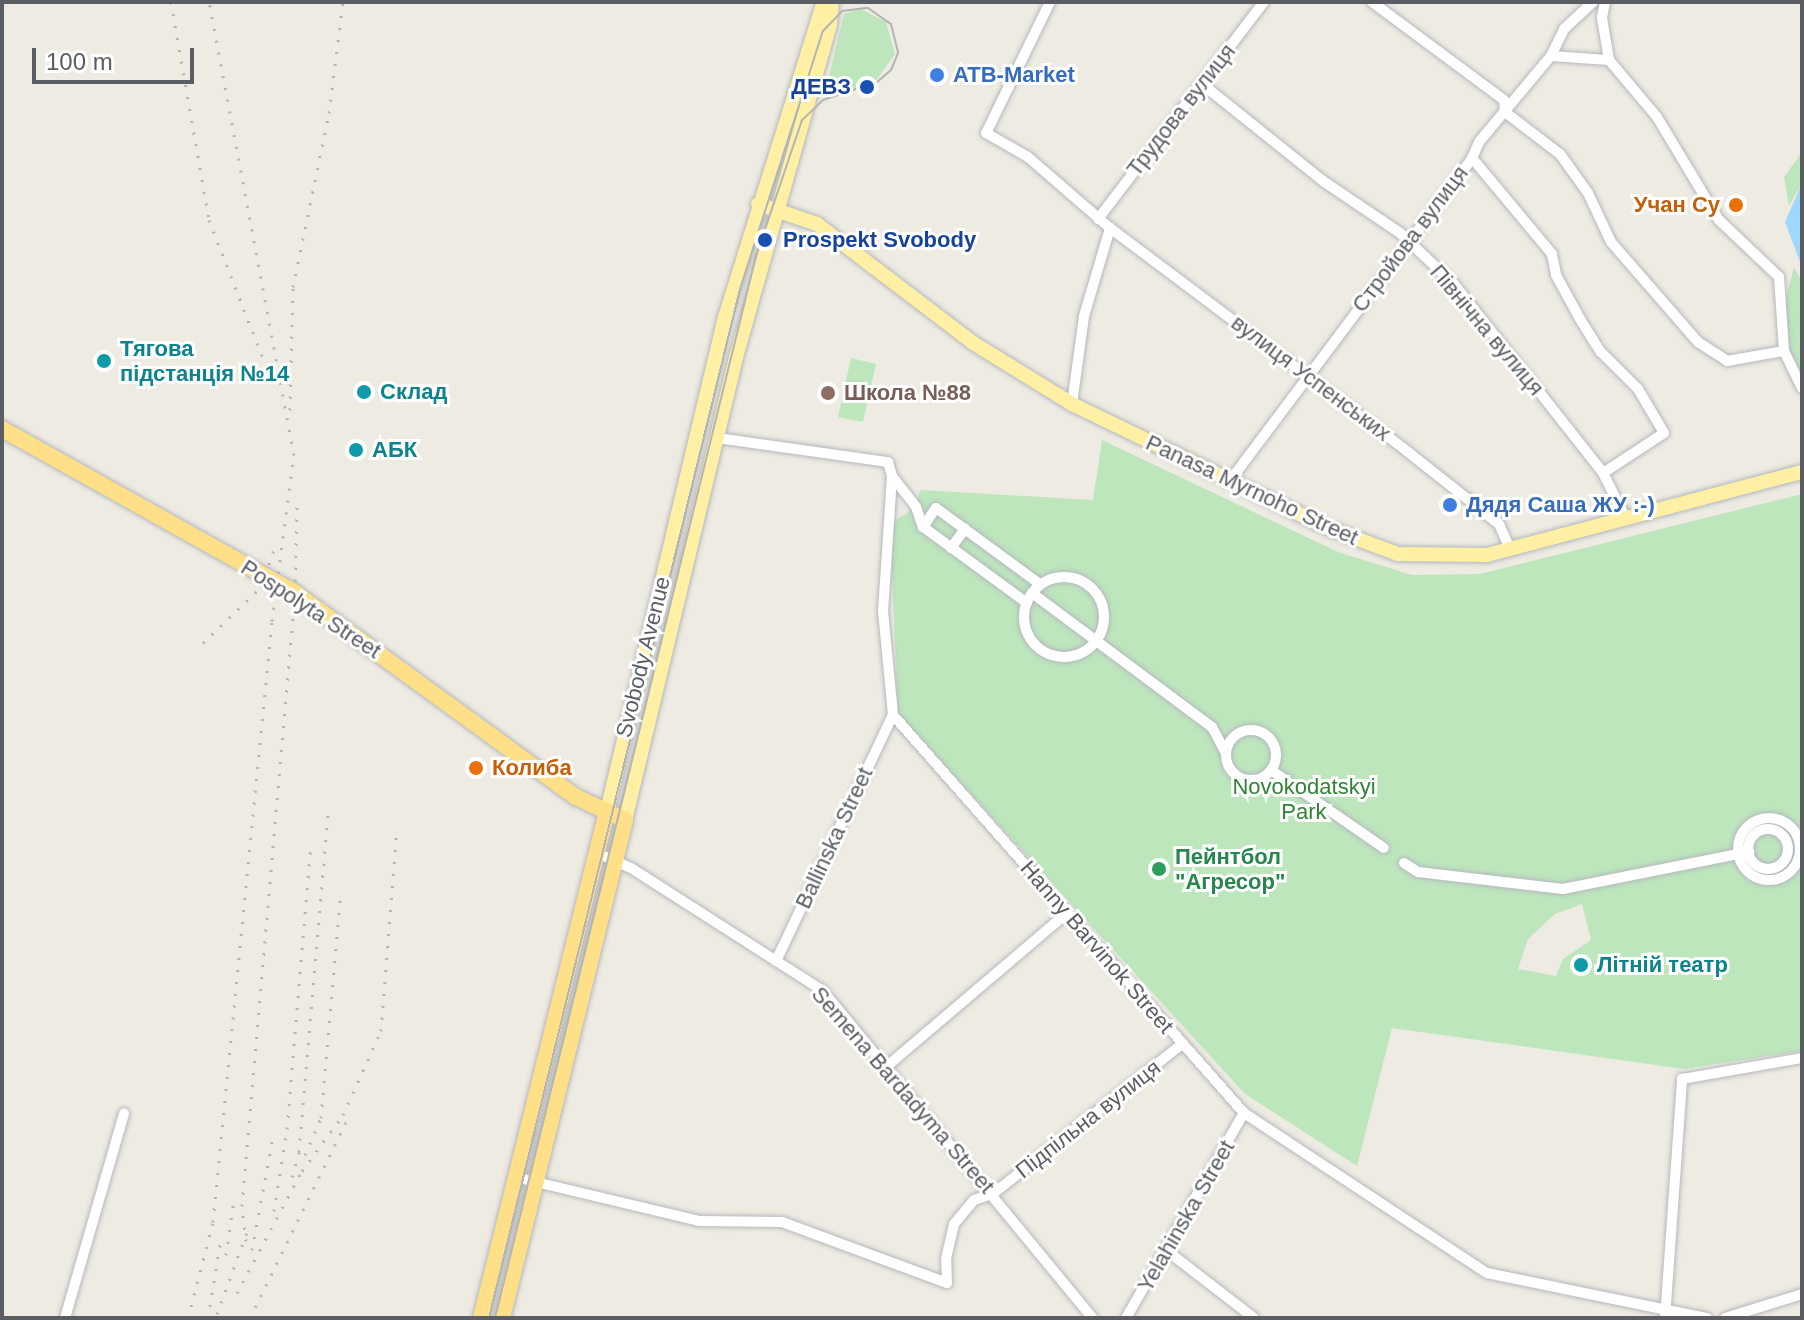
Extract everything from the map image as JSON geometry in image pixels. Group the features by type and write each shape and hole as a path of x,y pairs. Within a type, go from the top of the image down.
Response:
{"highway":[{"name":"Pospolyta Street","path":"2,429 287,588 576,797 625,820"},
{"name":"Svobody Avenue","path":"481,1318 519,1178 607,811"},
{"name":"Svobody Avenue","path":"502,1318 539,1183 625,820"}],"main road":[{"name":"Svobody Avenue","path":"607,811 721,335 758,204 824,2"},
{"name":"Svobody Avenue","path":"625,820 717,438 830,25 832,2"},
{"name":"Panasa Myrnoho Street","path":"758,204 817,224 973,343 1072,404 1229,482 1398,554 1457,558 1510,549 1802,472"}],"street":[{"name":"вулиця Успенських","path":"1050,2 986,133 1028,157 1098,219 1499,524 1510,549"},
{"name":"Трудова вулиця","path":"1098,219 1264,2"},
{"path":"1372,2 1504,100 1505,112 1573,169 1611,242 1698,342 1727,361 1784,351"},
{"name":"Стройова вулиця","path":"1229,482 1505,112 1551,56 1578,12 1593,2"},
{"path":"1605,2 1602,18 1609,60 1657,117 1719,220 1779,277 1784,351 1802,388"},
{"path":"1551,56 1609,60"},
{"name":"Північна вулиця","path":"1202,84 1408,242 1454,284 1603,473 1626,519"},
{"path":"1472,158 1552,254 1556,275 1580,319 1601,352 1638,389 1664,433 1603,473"},
{"path":"1072,404 1084,316 1110,228"},
{"path":"717,438 873,456 888,462 892,476 916,507 923,527 1113,652 1212,727 1226,753 1231,771 1242,779 1255,780 1271,770 1276,751 1270,739 1260,731 1240,732 1212,727"},
{"path":"892,476 885,533 883,611 893,715"},
{"path":"916,507 936,508 1040,584"},
{"path":"923,527 936,508"},
{"path":"951,548 965,529"},
{"path":"1059,577 1089,585 1102,601 1113,652 1060,658 1040,650 1024,623 1029,598 1040,584 1059,577"},
{"path":"1080,655 1097,641 1105,622"},
{"name":"Hanny Barvinok Street","path":"893,715 1244,1113 1487,1273 1665,1314 1707,1318"},
{"name":"Ballinska Street","path":"776,961 893,715"},
{"path":"1226,753 1240,732"},
{"path":"1271,770 1384,848"},
{"path":"1764,824 1789,825 1801,843"},
{"path":"1764,824 1780,833 1787,846 1786,858 1774,874"},
{"path":"1743,854 1764,824"},
{"path":"1787,846 1801,843"},
{"path":"1404,863 1418,872 1563,889 1743,854 1774,874 1792,870 1801,843"},
{"name":"Semena Bardadyma Street","path":"597,853 616,860 823,991 994,1193 1093,1318"},
{"path":"886,1067 1068,912"},
{"name":"Підпільна вулиця","path":"539,1183 700,1221 782,1222 947,1283 946,1259 954,1224 974,1200 994,1193 1182,1044"},
{"path":"1665,1314 1682,1079 1802,1058"},
{"path":"65,1318 124,1113"},
{"name":"Yelahinska Street","path":"1126,1318 1244,1113"},
{"path":"519,1178 539,1183"},
{"path":"1166,1250 1254,1318"},
{"path":"1725,1318 1802,1294"}],"green space":[{"path":"861,9 886,22 895,54 875,82 841,92 831,90 827,85 844,14"},
{"path":"1802,152 1802,183 1789,206 1784,177"},
{"path":"1794,267 1802,282 1802,375 1788,356 1782,312"},
{"path":"851,358 876,364 863,422 838,417"},
{"name":"Novokodatskyi Park","path":"1102,440 1338,552 1412,575 1480,574 1802,494 1802,1051 1684,1069 1392,1028 1357,1166 1245,1094 898,714 890,524 916,507 920,490 1093,500","holes":["1582,904 1591,940 1563,959 1556,976 1518,969 1528,939 1555,914"]}],"water":[{"path":"1802,183 1802,267 1785,222"}],"tram line":[{"path":"489,1318 740,289 823,31 842,11 868,8 891,24 898,53 891,70 877,82 823,100 802,120 756,256 495,1318"}],"railway":[{"path":"171,2 209,220 268,371"},
{"path":"188,1318 213,1222 272,621 294,455 209,2"},
{"path":"290,410 293,287 329,113 343,2"},
{"path":"246,1241 242,1206 295,593 297,503"},
{"path":"203,643 261,587 274,550"},
{"path":"292,1177 299,1152 328,814"},
{"path":"237,1293 302,1171 343,1115 381,1031 397,829"},
{"path":"274,1211 287,1129 311,844"},
{"path":"305,1155 321,1118 340,900"},
{"path":"250,1318 346,1122"},
{"path":"252,1250 273,1137"},
{"path":"226,1255 234,1200"},
{"path":"217,1314 247,1232"},
{"path":"208,1318 221,1239"}],"place":[{"name":"ATB-Market","path":"937,75"},
{"name":"ДЕВЗ","path":"867,87"},
{"name":"Учан Су","path":"1736,205"},
{"name":"Prospekt Svobody","path":"765,240"},
{"name":"Тягова пiдстанцiя №14","path":"104,361"},
{"name":"Склад","path":"364,392"},
{"name":"Школа №88","path":"828,393"},
{"name":"АБК","path":"356,450"},
{"name":"Дядя Саша ЖУ :-)","path":"1450,505"},
{"name":"Колиба","path":"476,768"},
{"name":"Пейнтбол \"Агресор\"","path":"1159,869"},
{"name":"Лiтнiй театр","path":"1581,965"}]}
